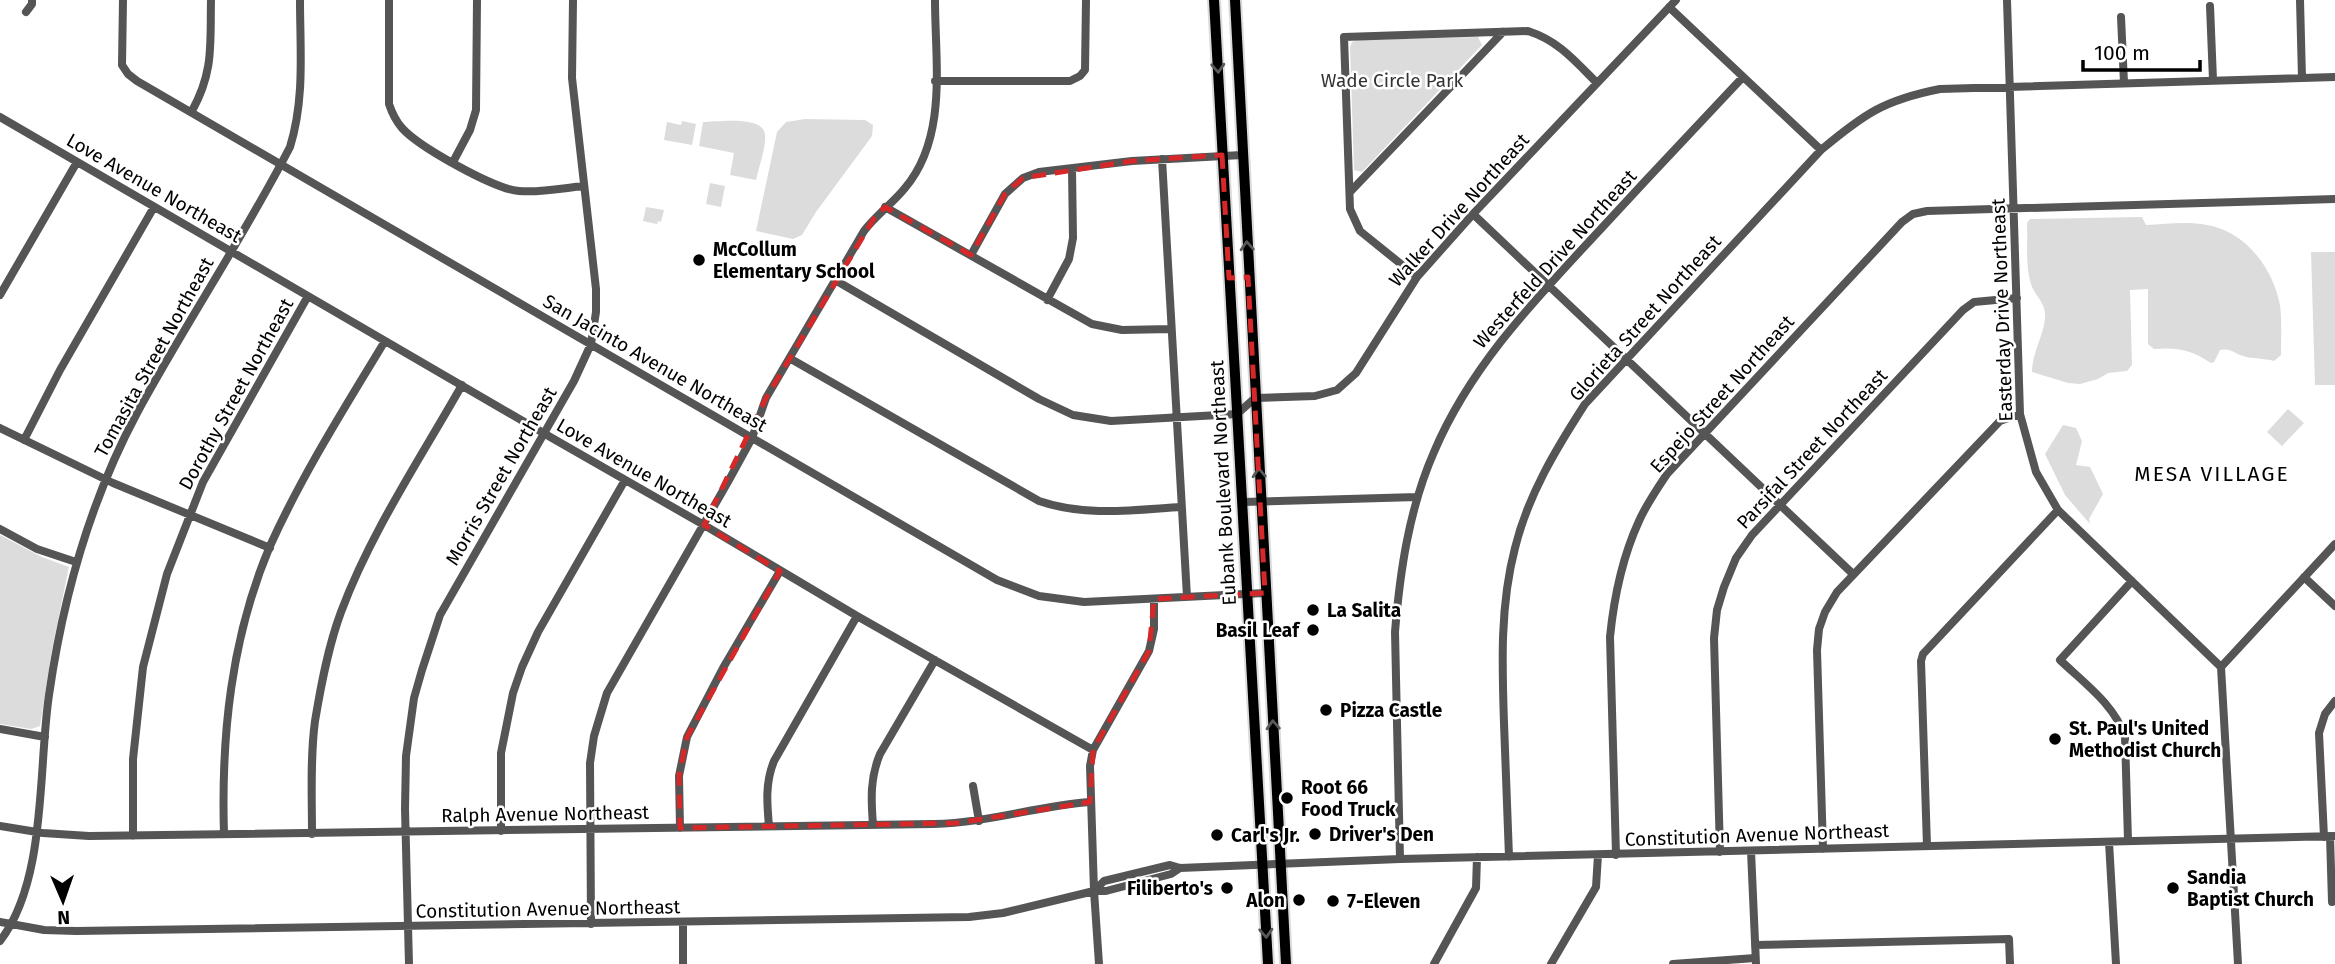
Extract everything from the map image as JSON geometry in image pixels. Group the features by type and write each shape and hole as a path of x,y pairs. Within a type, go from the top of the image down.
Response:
{"main road":[{"name":"Eubank Boulevard Northeast","path":"1214,0 1268,964"},
{"name":"Eubank Boulevard Northeast","path":"1235,0 1286,964"},
{"path":"1229,278 1248,277"},
{"path":"1257,770 1275,769"}],"street":[{"path":"26,12 32,0"},
{"name":"San Jacinto Avenue Northeast","path":"123,0 122,65 137,81 1015,588 1060,601 1084,603 1265,593"},
{"path":"192,111 203,91 210,65 211,0"},
{"name":"Tomasita Street Northeast","path":"0,941 11,925 26,890 43,782 45,737 55,657 76,562 106,479 136,415 290,147 300,96 300,0"},
{"path":"389,0 389,104 393,116 413,138 503,188 541,191 584,186"},
{"path":"453,162 470,130 476,110 477,0"},
{"name":"Morris Street Northeast","path":"409,964 407,756 414,698 440,615 570,389 591,344 596,289 572,78 573,0"},
{"path":"591,924 590,763 594,736 607,693 704,525 752,438 761,409 835,280 864,231 905,188 927,151 932,134 935,81 935,0"},
{"path":"935,81 1054,81 1080,76 1086,63 1086,0"},
{"name":"Easterday Drive Northeast","path":"2007,0 2020,414 2035,472 2058,510 2221,667"},
{"path":"2300,0 2302,78"},
{"path":"1673,3 1743,77 1821,150"},
{"name":"Walker Drive Northeast","path":"1255,398 1315,396 1337,390 1356,373 1417,276 1673,3"},
{"path":"2210,6 2213,80"},
{"path":"2121,17 2124,83"},
{"path":"1417,276 1360,231 1350,209 1344,37 1528,31 1558,44 1597,83"},
{"path":"1350,192 1503,32"},
{"name":"Westerfeld Drive Northeast","path":"1399,859 1395,632 1406,544 1417,498 1433,453 1451,416 1495,346 1743,77"},
{"name":"Glorieta Street Northeast","path":"1509,857 1503,626 1515,546 1534,493 1555,451 1584,404 1821,150 1877,108 1908,95 1940,89 2335,77"},
{"name":"Love Avenue Northeast","path":"0,117 857,616 1093,750"},
{"path":"971,255 1005,194 1023,178 1039,172 1132,161 1242,155"},
{"path":"1162,159 1187,597"},
{"path":"0,295 77,162"},
{"path":"1047,300 1069,259 1073,238 1072,169"},
{"name":"Espejo Street Northeast","path":"1616,855 1610,637 1613,603 1622,566 1639,519 1667,474 1902,222 1913,214 1927,211 2335,199"},
{"path":"24,440 60,370 154,206"},
{"path":"885,207 1079,318 1109,328 1140,331 1171,328"},
{"path":"1473,214 1853,575"},
{"path":"835,280 1039,399 1073,415 1111,421 1237,414 1255,398"},
{"name":"Dorothy Street Northeast","path":"133,836 133,759 143,667 167,574 189,515 218,452 308,296"},
{"name":"Parsifal Street Northeast","path":"1720,852 1714,638 1717,610 1736,558 1779,503 1963,310 1974,302 2017,298"},
{"path":"224,834 224,735 230,689 253,594 270,548 310,468 385,341"},
{"path":"791,359 1039,501 1089,512 1181,507"},
{"path":"312,834 315,724 330,648 341,613 359,570 388,514 462,385"},
{"path":"1823,849 1817,650 1819,629 1825,612 1853,575 2000,421 2020,414"},
{"path":"0,428 106,479 270,548"},
{"path":"501,831 501,753 513,693 522,667 625,480"},
{"path":"1242,502 1417,498"},
{"path":"1927,846 1923,654 2058,510"},
{"path":"0,529 37,549 76,562"},
{"path":"2238,964 2221,667 2335,544"},
{"path":"680,828 679,776 687,737 723,668 780,571"},
{"path":"2304,577 2335,606"},
{"path":"2128,841 2125,737 2121,724 2113,712 2060,660 2132,581"},
{"path":"1099,964 1089,775 1093,750 1149,651 1154,629 1154,599"},
{"path":"769,827 768,776 774,761 857,616"},
{"path":"873,825 873,770 935,660"},
{"path":"2332,902 2319,733 2325,714 2335,701"},
{"path":"0,729 45,737"},
{"path":"972,786 979,821"},
{"name":"Ralph Avenue Northeast","path":"0,826 74,836 133,836 873,825 979,821 1053,805 1090,802"},
{"name":"Constitution Avenue Northeast","path":"0,922 76,931 969,917 1003,913 1094,891 1104,881 1170,865 1180,868 1399,859 2329,836"},
{"path":"2109,842 2116,964"},
{"path":"1673,964 1756,961 1751,851"},
{"path":"1551,964 1596,887 1598,855"},
{"path":"1434,964 1476,888 1477,858"},
{"path":"682,922 683,964"},
{"path":"1755,945 2009,939 2010,964"}],"highlighted area":[{"path":"1222,155 1229,278 1248,277 1265,593 1154,599 1149,651 1093,750 1090,802 957,823 680,828 679,776 687,737 780,571 704,525 766,398 876,215 885,207 971,255 1005,194 1023,178 1132,161"}],"green space":[{"name":"Wade Circle Park","path":"1478,37 1482,45 1362,172 1354,170 1352,42"},
{"path":"805,119 865,120 873,125 872,136 802,235 793,239 756,231 777,132 786,122"},
{"path":"682,121 696,124 692,145 664,140 667,122 681,125"},
{"path":"703,122 749,122 763,129 764,146 756,180 730,175 734,153 699,146"},
{"path":"710,183 725,186 721,207 706,204"},
{"path":"646,207 664,210 661,222 658,221 657,224 643,221"},
{"path":"2142,217 2146,225 2207,225 2221,229 2245,243 2264,265 2276,291 2281,311 2281,355 2274,361 2220,350 2211,363 2184,350 2154,349 2148,344 2148,289 2130,290 2132,365 2127,371 2108,373 2080,384 2032,372 2045,313 2029,277 2027,223 2030,219"},
{"path":"2311,252 2335,252 2335,385 2315,385"},
{"path":"2288,409 2304,423 2282,446 2267,432"},
{"path":"2063,425 2076,428 2082,441 2076,465 2090,467 2103,494 2089,519 2090,524 2065,495 2045,454"},
{"path":"0,535 42,557 69,567 40,726 31,729 0,724"}],"place":[{"name":"McCollum Elementary School","path":"699,260"},
{"name":"La Salita","path":"1313,610"},
{"name":"Basil Leaf","path":"1313,630"},
{"name":"Pizza Castle","path":"1326,710"},
{"name":"St. Paul's United Methodist Church","path":"2055,739"},
{"name":"Root 66 Food Truck","path":"1287,798"},
{"name":"Driver's Den","path":"1315,834"},
{"name":"Carl's Jr.","path":"1217,835"},
{"name":"Filiberto's","path":"1227,888"},
{"name":"Sandia Baptist Church","path":"2173,888"},
{"name":"Alon","path":"1299,900"},
{"name":"7-Eleven","path":"1333,901"}],"district":[{"name":"MESA VILLAGE","path":"2212,474"}]}
